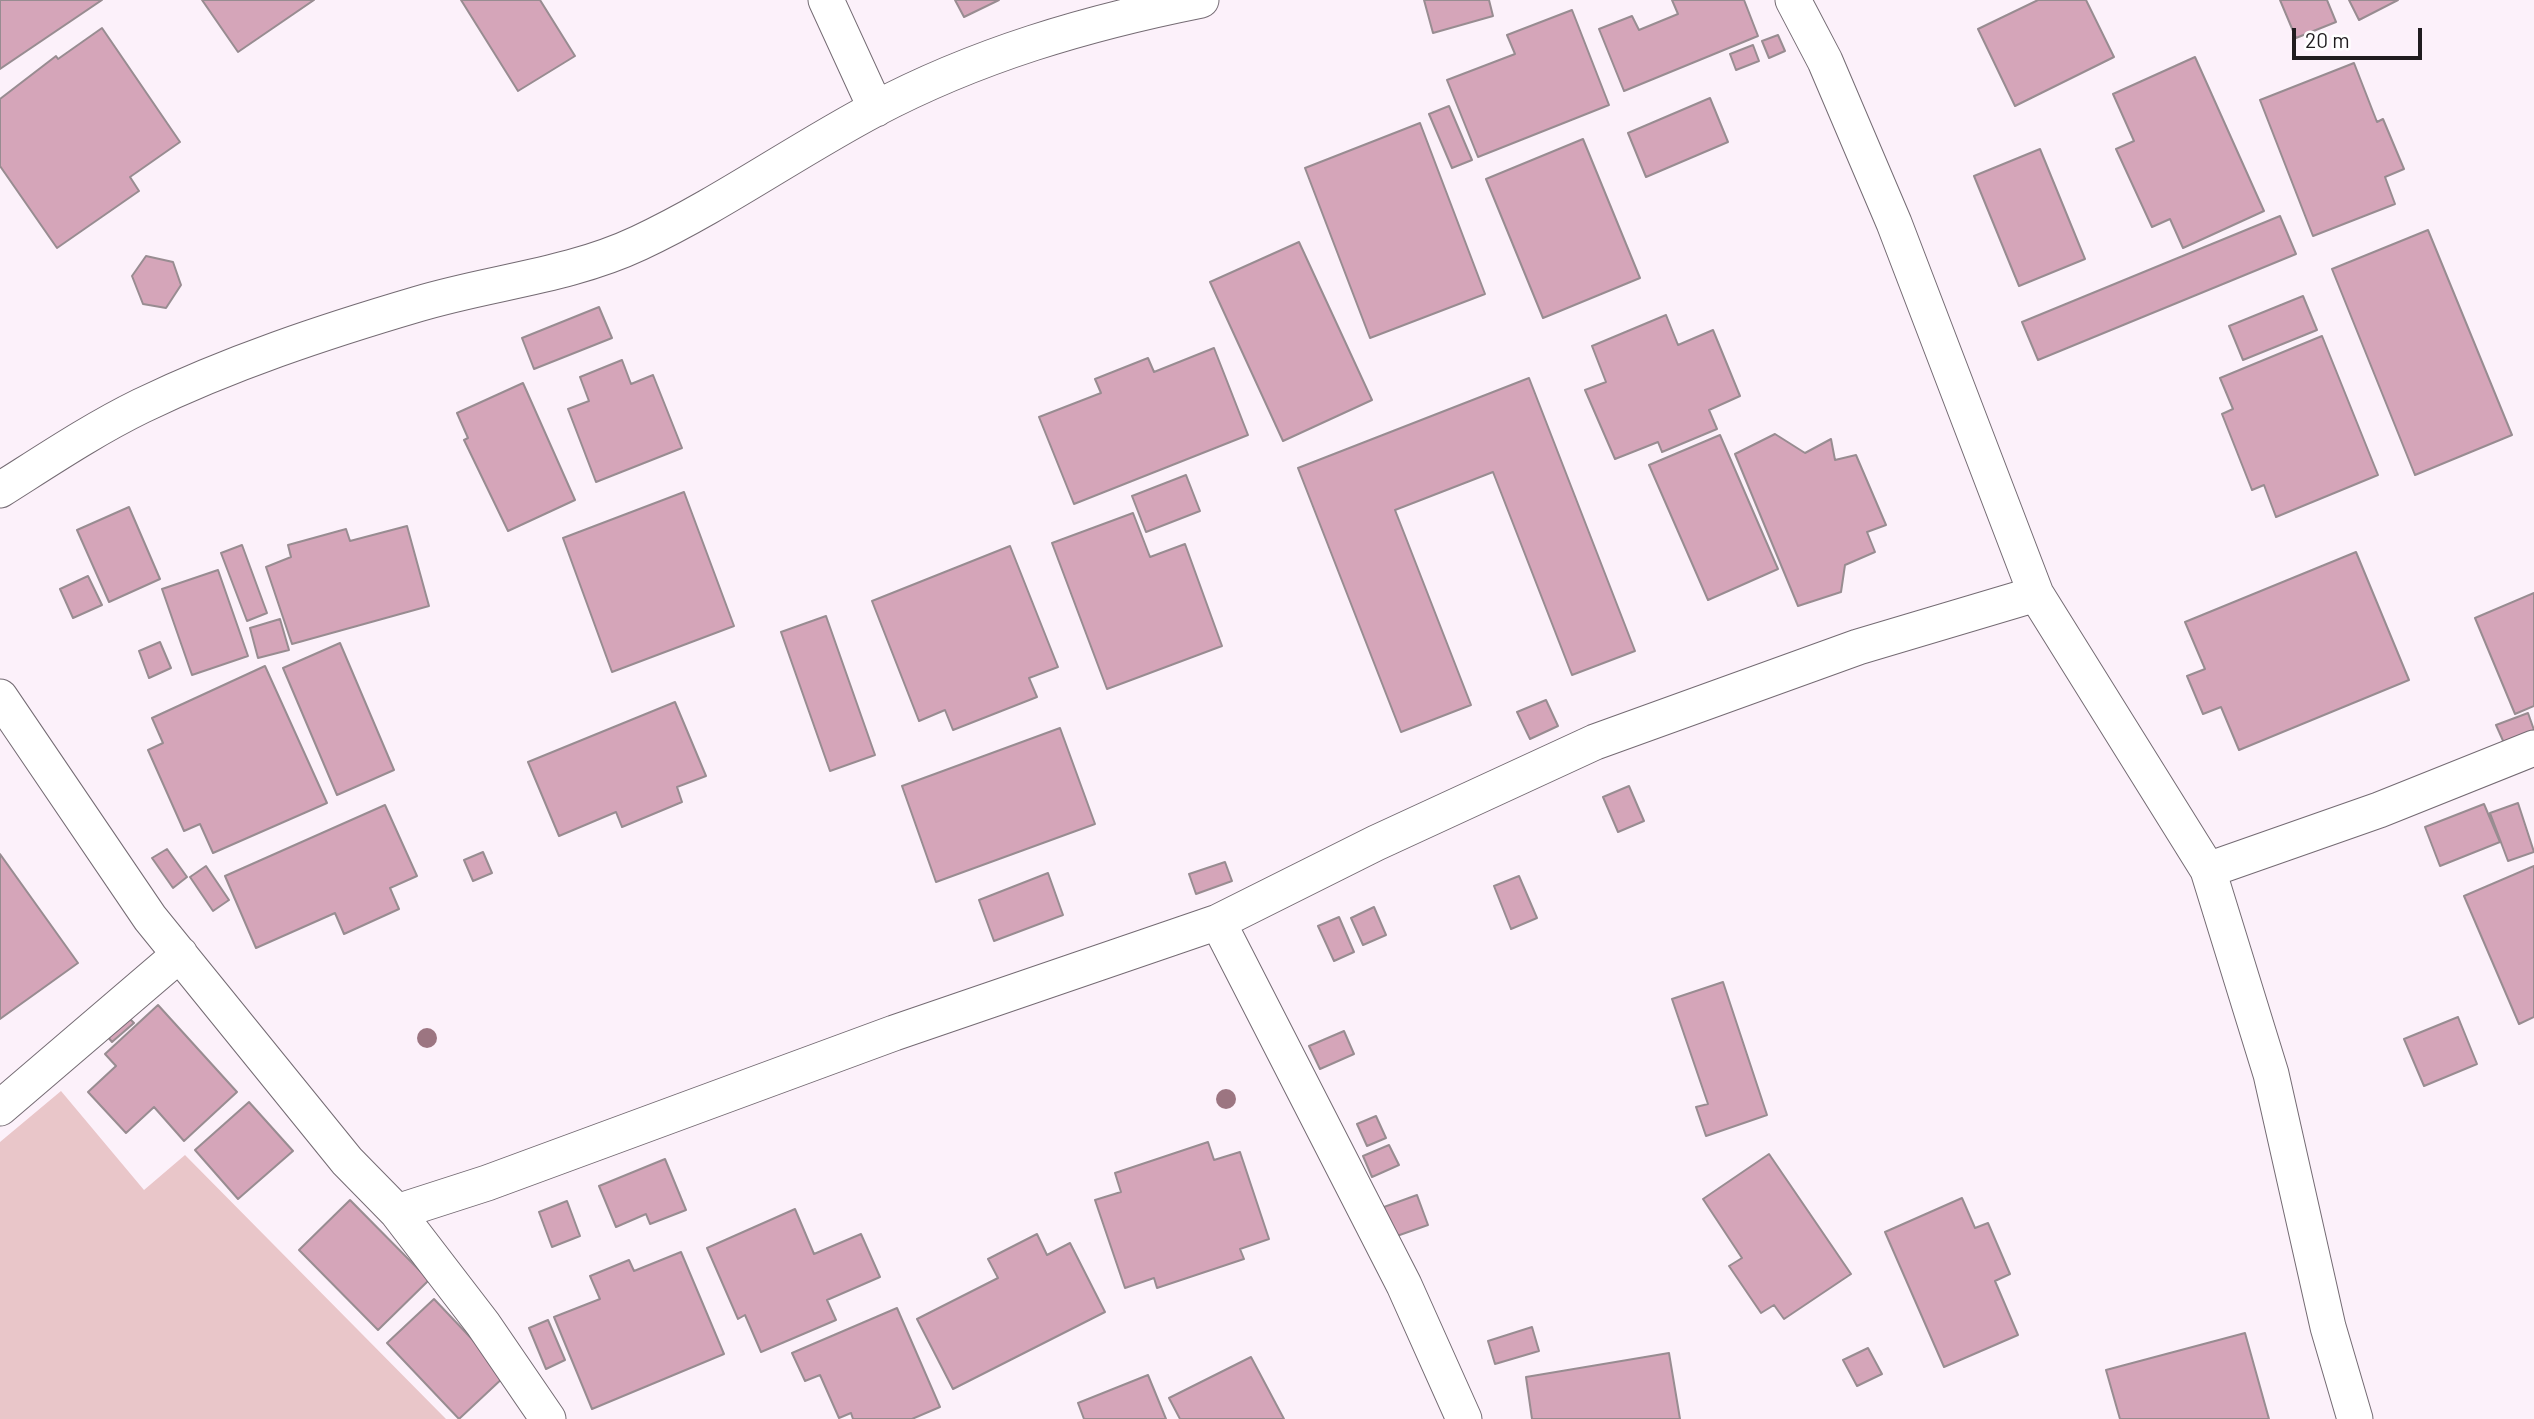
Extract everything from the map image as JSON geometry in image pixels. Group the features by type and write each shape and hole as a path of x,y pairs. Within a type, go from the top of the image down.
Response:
{"street":[{"path":"826,0 876,109"},
{"path":"0,490 139,407 226,368 386,314 540,277 637,244 876,109 968,64 1050,35 1201,0"},
{"path":"1793,0 1825,61 1894,223 1947,368 2036,594 2208,870 2271,1074 2328,1327 2355,1419"},
{"path":"397,1212 487,1183 894,1033 1218,922 1376,843 1595,742 1858,647 2036,594"},
{"path":"0,697 150,918 347,1161 397,1212 483,1324 548,1419"},
{"path":"2208,870 2379,810 2534,748"},
{"path":"1218,922 1404,1285 1464,1419"},
{"path":"0,1108 180,954"}],"shaded area":[{"path":"61,1091 144,1190 185,1155 446,1419 0,1419 0,1142"}],"building":[{"path":"0,0 102,0 0,69"},
{"path":"202,0 314,0 238,52"},
{"path":"461,0 540,0 575,56 518,91"},
{"path":"955,0 999,0 964,17"},
{"path":"1424,0 1489,0 1493,16 1433,33"},
{"path":"1672,0 1744,0 1758,36 1624,91 1599,29 1632,16 1639,30 1678,14"},
{"path":"2038,0 2086,0 2114,57 2015,106 1978,29"},
{"path":"2280,0 2327,0 2336,22 2296,38"},
{"path":"2349,0 2398,0 2359,20"},
{"path":"1572,10 1609,105 1478,157 1447,80 1515,54 1507,35"},
{"path":"102,28 180,142 130,177 139,191 57,248 0,166 0,99 56,56 58,59"},
{"path":"1778,35 1785,51 1769,58 1762,41"},
{"path":"1753,45 1759,61 1736,70 1730,54"},
{"path":"2195,57 2264,211 2183,248 2170,219 2152,227 2116,149 2134,141 2113,94"},
{"path":"2354,63 2377,122 2383,119 2404,169 2385,177 2395,204 2313,236 2260,100"},
{"path":"1710,98 1728,142 1646,177 1628,133"},
{"path":"1449,106 1472,160 1452,168 1429,114"},
{"path":"1420,123 1485,294 1370,338 1305,168"},
{"path":"1583,139 1640,278 1543,318 1486,179"},
{"path":"2040,149 2085,259 2019,286 1974,176"},
{"path":"2280,216 2296,254 2038,360 2022,322"},
{"path":"2428,230 2512,435 2415,475 2332,269"},
{"path":"1299,242 1372,400 1283,441 1210,282"},
{"path":"146,256 173,262 181,285 166,308 143,304 132,276"},
{"path":"2303,296 2317,330 2243,360 2229,326"},
{"path":"599,307 612,338 534,369 522,338"},
{"path":"1666,315 1678,345 1713,330 1740,396 1709,410 1717,429 1662,452 1658,442 1615,459 1585,390 1606,382 1592,346"},
{"path":"2322,336 2378,475 2276,517 2264,485 2252,490 2222,414 2233,409 2220,378"},
{"path":"1214,348 1248,435 1074,504 1039,417 1101,393 1095,379 1148,358 1154,372"},
{"path":"622,360 631,384 653,375 682,448 596,482 568,409 589,401 580,377"},
{"path":"1529,378 1635,651 1572,675 1493,472 1395,510 1471,705 1401,732 1298,468"},
{"path":"523,383 575,500 508,531 464,440 468,438 457,413"},
{"path":"1775,434 1805,453 1831,439 1835,460 1856,455 1886,525 1867,532 1875,552 1845,565 1841,592 1798,606 1735,454"},
{"path":"1720,435 1778,569 1708,600 1649,465"},
{"path":"1186,475 1200,511 1146,532 1132,496"},
{"path":"684,492 734,626 612,672 563,538"},
{"path":"129,507 160,579 109,602 77,530"},
{"path":"1133,513 1150,557 1185,544 1222,646 1107,689 1052,543"},
{"path":"407,526 429,606 292,644 266,567 291,557 288,545 346,529 350,541"},
{"path":"242,545 267,613 247,621 221,553"},
{"path":"1010,546 1058,667 1029,678 1037,697 953,730 945,710 919,721 872,601"},
{"path":"2356,552 2409,680 2239,750 2221,707 2203,714 2187,676 2205,669 2185,622"},
{"path":"218,570 248,656 192,675 162,589"},
{"path":"88,576 102,605 73,618 60,589"},
{"path":"2534,593 2534,706 2515,714 2475,618"},
{"path":"826,616 875,755 830,771 781,632"},
{"path":"280,619 289,650 258,658 250,628"},
{"path":"160,642 171,668 149,678 139,651"},
{"path":"340,643 394,770 337,795 283,668"},
{"path":"265,666 327,803 213,853 200,824 184,831 148,750 163,743 152,718"},
{"path":"1546,700 1558,726 1530,739 1517,712"},
{"path":"675,702 706,776 677,787 682,802 622,827 616,812 559,836 528,762"},
{"path":"2528,713 2534,730 2504,743 2496,725"},
{"path":"1060,728 1095,824 936,882 902,786"},
{"path":"1629,786 1644,821 1618,832 1603,797"},
{"path":"2518,803 2534,852 2508,861 2490,813"},
{"path":"2484,804 2500,842 2440,866 2425,827"},
{"path":"385,805 417,876 390,888 399,909 344,934 335,913 256,948 225,876"},
{"path":"167,849 187,877 173,888 152,858"},
{"path":"483,852 492,873 473,881 464,860"},
{"path":"0,854 78,963 0,1019"},
{"path":"1225,862 1232,881 1196,894 1189,874"},
{"path":"206,866 229,900 213,911 190,877"},
{"path":"2534,866 2534,1017 2519,1024 2464,896"},
{"path":"1048,873 1063,915 994,941 979,900"},
{"path":"1519,876 1537,918 1511,929 1494,886"},
{"path":"1374,907 1386,935 1363,945 1351,918"},
{"path":"1339,917 1354,952 1334,961 1318,926"},
{"path":"1723,982 1767,1115 1706,1136 1696,1107 1708,1104 1672,999"},
{"path":"158,1005 237,1092 184,1141 154,1107 126,1133 88,1092 116,1066 105,1054"},
{"path":"124,1013 134,1023 112,1042 103,1031"},
{"path":"2458,1017 2477,1064 2424,1086 2404,1039"},
{"path":"1344,1031 1354,1054 1320,1069 1309,1046"},
{"path":"249,1102 293,1151 238,1199 195,1150"},
{"path":"1376,1116 1386,1138 1367,1146 1357,1124"},
{"path":"1208,1142 1214,1160 1240,1152 1269,1239 1240,1249 1244,1259 1157,1288 1154,1278 1125,1288 1095,1200 1121,1192 1115,1173"},
{"path":"1389,1145 1399,1165 1372,1177 1363,1156"},
{"path":"1769,1154 1851,1274 1784,1319 1774,1305 1761,1313 1729,1266 1742,1258 1703,1199"},
{"path":"665,1159 686,1210 650,1224 646,1214 616,1227 599,1186"},
{"path":"1417,1195 1428,1225 1394,1237 1384,1207"},
{"path":"1962,1198 1975,1228 1988,1223 2010,1274 1995,1281 2018,1335 1944,1367 1885,1232"},
{"path":"350,1200 429,1280 378,1330 299,1250"},
{"path":"567,1201 580,1236 552,1247 539,1212"},
{"path":"795,1209 814,1254 861,1234 880,1277 827,1300 836,1320 761,1352 745,1315 738,1319 707,1248"},
{"path":"1037,1234 1047,1255 1070,1243 1105,1312 953,1389 917,1319 998,1278 988,1259"},
{"path":"681,1252 724,1354 592,1409 554,1317 600,1299 590,1276 629,1260 634,1271"},
{"path":"434,1299 506,1375 459,1419 387,1343"},
{"path":"897,1308 940,1407 912,1419 853,1419 851,1413 839,1418 820,1375 805,1381 792,1353"},
{"path":"548,1320 565,1360 546,1369 529,1328"},
{"path":"1532,1327 1539,1351 1495,1364 1488,1341"},
{"path":"2245,1333 2269,1419 2120,1419 2106,1370"},
{"path":"1868,1348 1882,1374 1857,1386 1843,1360"},
{"path":"1669,1353 1680,1419 1532,1419 1526,1377"},
{"path":"1251,1357 1284,1419 1180,1419 1169,1398"},
{"path":"1148,1375 1166,1419 1084,1419 1078,1403"}]}
